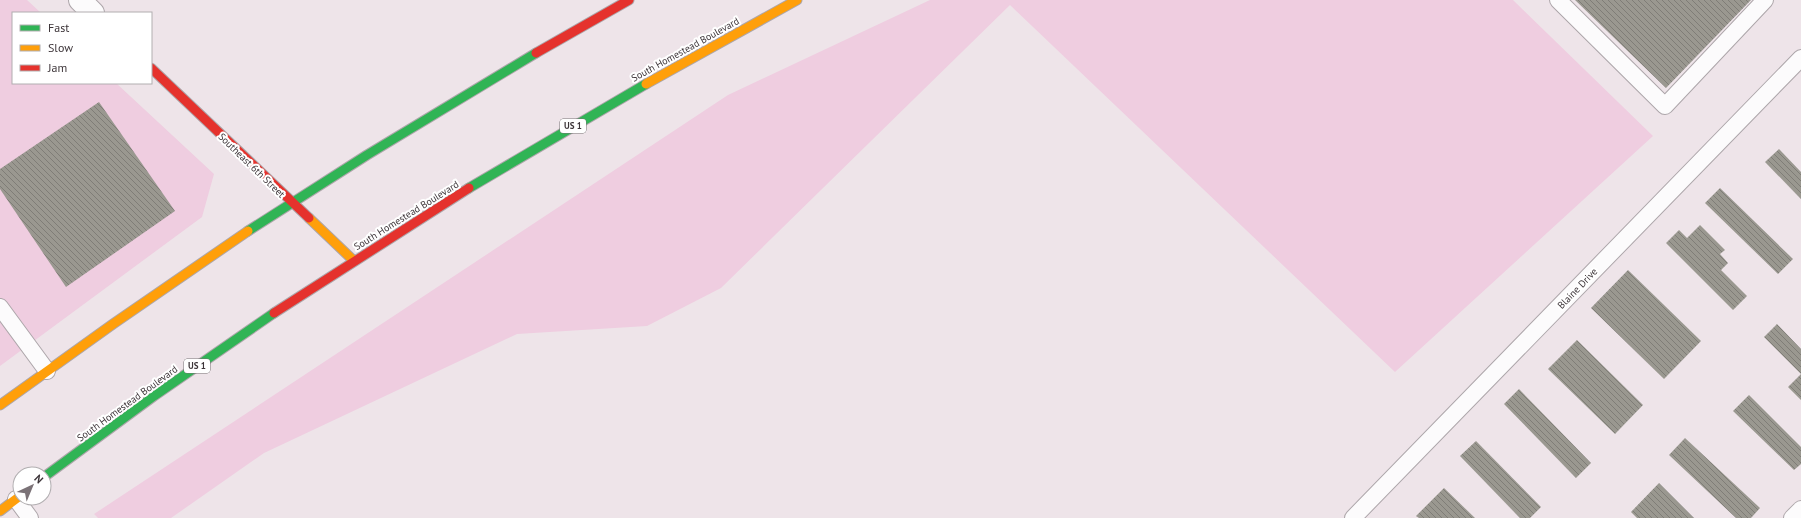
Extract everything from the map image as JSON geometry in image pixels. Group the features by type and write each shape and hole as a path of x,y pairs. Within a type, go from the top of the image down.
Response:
{"main road":[{"path":"0,405 160,291 291,202 435,113 629,0"},
{"name":"South Homestead Boulevard","path":"52,471 207,359 354,261 497,171 618,99 797,0"},
{"name":"Southeast 6th Street","path":"152,69 354,261"},
{"path":"0,511 12,502"}],"street":[{"path":"80,0 92,12"}],"lane":[{"path":"1558,0 1665,106 1766,0"},
{"name":"Blaine Drive","path":"1353,518 1801,58"},
{"path":"0,306 47,371"},
{"path":"23,506 30,518"},
{"path":"1792,518 1801,509"}],"shaded area":[{"path":"0,0 27,0 40,12 12,12 12,84 117,84 214,174 202,217 0,366"},
{"path":"930,0 1513,0 1653,136 1395,372 1010,5 721,288 647,326 517,334 264,453 171,518 98,518 94,514 728,95"}],"building":[{"path":"1575,0 1751,0 1666,88"},
{"path":"99,102 175,211 66,287 0,189 0,169"},
{"path":"1779,149 1801,172 1801,199 1765,162"},
{"path":"1720,188 1793,259 1778,274 1705,203"},
{"path":"1700,225 1725,250 1720,254 1728,263 1721,270 1747,296 1733,310 1666,243 1679,230 1687,238"},
{"path":"1628,270 1701,341 1664,379 1591,308"},
{"path":"1777,324 1801,349 1801,374 1764,337"},
{"path":"1577,340 1643,405 1615,434 1548,369"},
{"path":"1801,374 1801,400 1788,387"},
{"path":"1519,389 1591,463 1576,478 1504,404"},
{"path":"1749,395 1801,447 1801,464 1794,470 1733,411"},
{"path":"1685,438 1760,508 1751,518 1736,518 1669,455"},
{"path":"1476,441 1541,507 1530,518 1520,518 1460,456"},
{"path":"1659,483 1694,518 1637,518 1631,512"},
{"path":"1444,488 1475,518 1419,518 1416,516"}],"traffic: fast":[{"path":"248,231 367,155 536,53"},
{"path":"469,188 646,84"},
{"path":"52,471 154,396 274,313"}],"traffic: slow":[{"path":"646,84 797,0"},
{"path":"309,218 354,261"},
{"path":"0,405 113,324 248,231"},
{"path":"0,511 12,502"}],"traffic: jam":[{"path":"536,53 629,0"},
{"path":"152,69 309,218"},
{"path":"274,313 469,188"}]}
